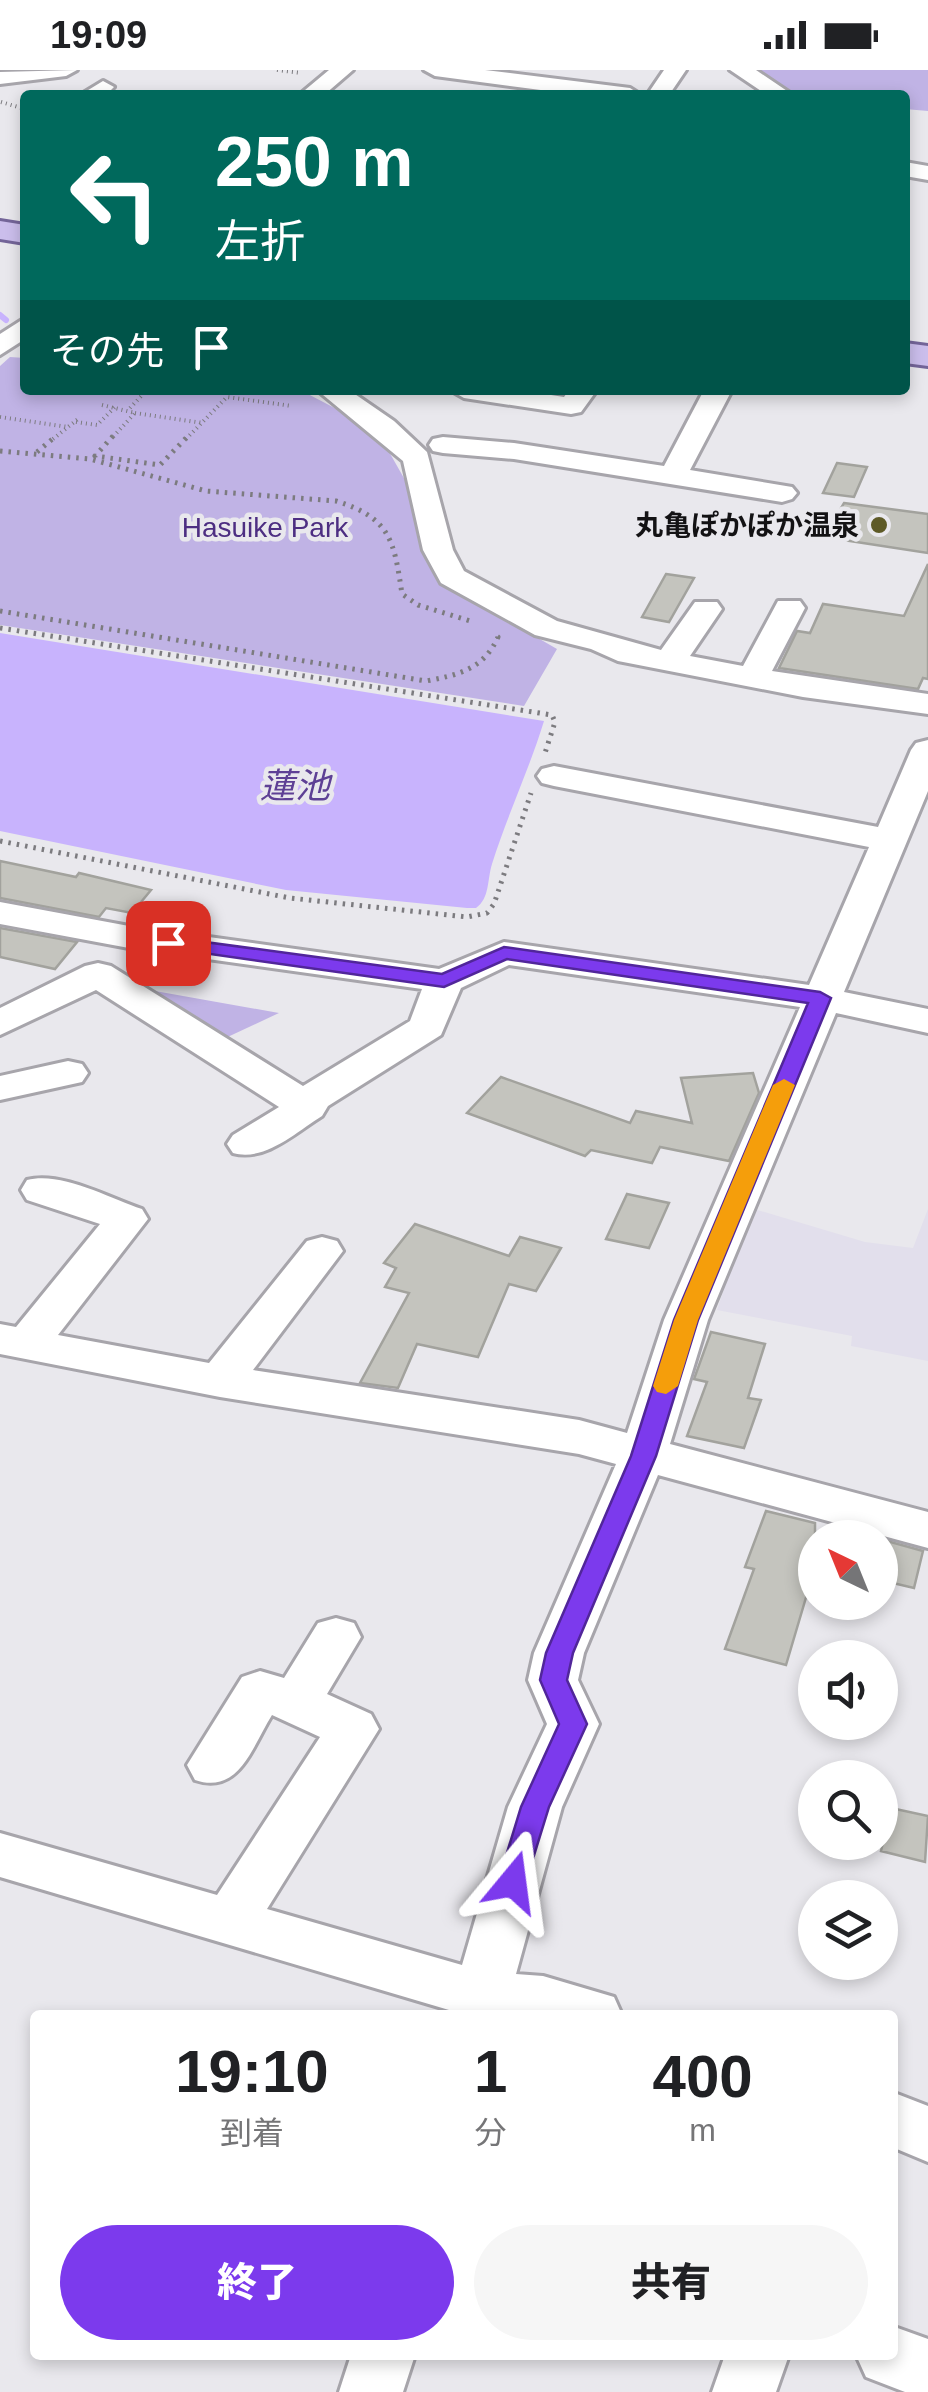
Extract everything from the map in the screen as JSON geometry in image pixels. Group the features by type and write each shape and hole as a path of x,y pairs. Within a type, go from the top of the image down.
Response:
{"street":[{"path":"0,78 66,70"},
{"path":"316,90 342,70"},
{"path":"435,70 486,76 544,76 568,90"},
{"path":"741,70 774,90"},
{"path":"471,90 486,76"},
{"path":"0,348 20,330"},
{"path":"338,395 384,426 417,458 438,550 452,577 546,628 602,642 629,654 928,704"},
{"path":"497,395 570,406 579,395"},
{"path":"674,476 714,395"},
{"path":"443,445 514,451 782,493"},
{"path":"670,661 706,609"},
{"path":"753,677 775,618"},
{"path":"478,2005 535,1807 573,1724 553,1680 559,1653 644,1456 686,1320 928,750"},
{"path":"545,770 889,840"},
{"path":"0,912 128,937 444,981 504,953 820,998 928,1020"},
{"path":"34,1080 0,1024 98,974 128,937"},
{"path":"98,974 308,1107 247,1144"},
{"path":"303,1104 427,1027 444,981"},
{"path":"13,1342 128,1219 42,1190"},
{"path":"220,1381 322,1251"},
{"path":"13,1342 220,1381 580,1436 928,1530"},
{"path":"296,1702 336,1637"},
{"path":"213,1765 260,1691 296,1702 353,1729 230,1923"},
{"path":"0,1855 230,1923 478,2005 543,2001 576,2010"},
{"path":"898,2121 928,2135"},
{"path":"898,2359 928,2370"},
{"path":"371,2392 381,2360"},
{"path":"744,2392 755,2360"}],"path":[{"path":"143,395 95,456 160,465 227,397 292,406"},
{"path":"102,405 204,423"},
{"path":"36,453 76,420 98,425 115,407"},
{"path":"0,417 68,427"},
{"path":"0,451 120,466 206,491 336,500 355,506 372,514 394,541 402,594 418,605 476,623"},
{"path":"0,611 426,681 466,674 481,665 492,654 498,637 487,630"},
{"path":"0,628 552,716 555,722 545,770 494,904 487,913 467,917 290,898 0,841"}],"shaded area":[{"path":"751,1208 865,1242 913,1248 928,1209 928,1361 851,1346 852,1336 717,1310"}],"green space":[{"path":"749,70 928,70 928,111 910,109 910,90 781,90"},
{"name":"Hasuike Park","path":"10,357 20,358 20,395 310,395 348,415 388,450 409,487 421,545 448,586 557,649 524,706 0,625 0,366"},
{"path":"155,991 279,1013 219,1041 150,996"}],"water":[{"name":"蓮池","path":"0,633 544,721 498,846 484,899 476,908 467,908 286,890 0,831"}],"building":[{"path":"837,463 867,467 854,497 823,493"},
{"name":"丸亀ぽかぽか温泉","path":"844,503 928,514 928,553 824,537"},
{"path":"928,564 928,679 923,678 918,689 779,668 797,631 810,633 823,604 904,616"},
{"path":"666,574 694,578 669,622 642,617"},
{"path":"0,861 76,877 79,873 151,890 132,913 106,908 99,917 0,898"},
{"path":"0,928 77,942 55,969 0,957"},
{"path":"753,1073 759,1093 729,1161 660,1147 652,1163 591,1150 585,1156 467,1113 501,1077 630,1123 636,1111 692,1123 681,1078"},
{"path":"627,1194 669,1203 649,1248 606,1239"},
{"path":"415,1224 509,1256 520,1237 561,1248 536,1291 509,1284 478,1357 417,1344 398,1388 360,1383 409,1293 385,1287 396,1268 384,1263"},
{"path":"711,1332 765,1344 748,1398 761,1400 744,1448 687,1436 707,1382 694,1379"},
{"path":"766,1511 803,1520 798,1520 799,1620 786,1665 725,1649 754,1569 745,1567"},
{"path":"898,1544 923,1551 914,1588 898,1584"},
{"path":"898,1810 928,1816 925,1862 898,1855"}],"waterway":[{"path":"0,315 6,320"}],"slow traffic":[{"path":"666,1386 686,1320 784,1085"}],"place":[{"name":"丸亀ぽかぽか温泉","path":"879,525"}],"route":[{"path":"168,943 444,981 504,953 820,998 686,1320 644,1456 559,1653 553,1680 573,1724 535,1807 513,1882"}]}
